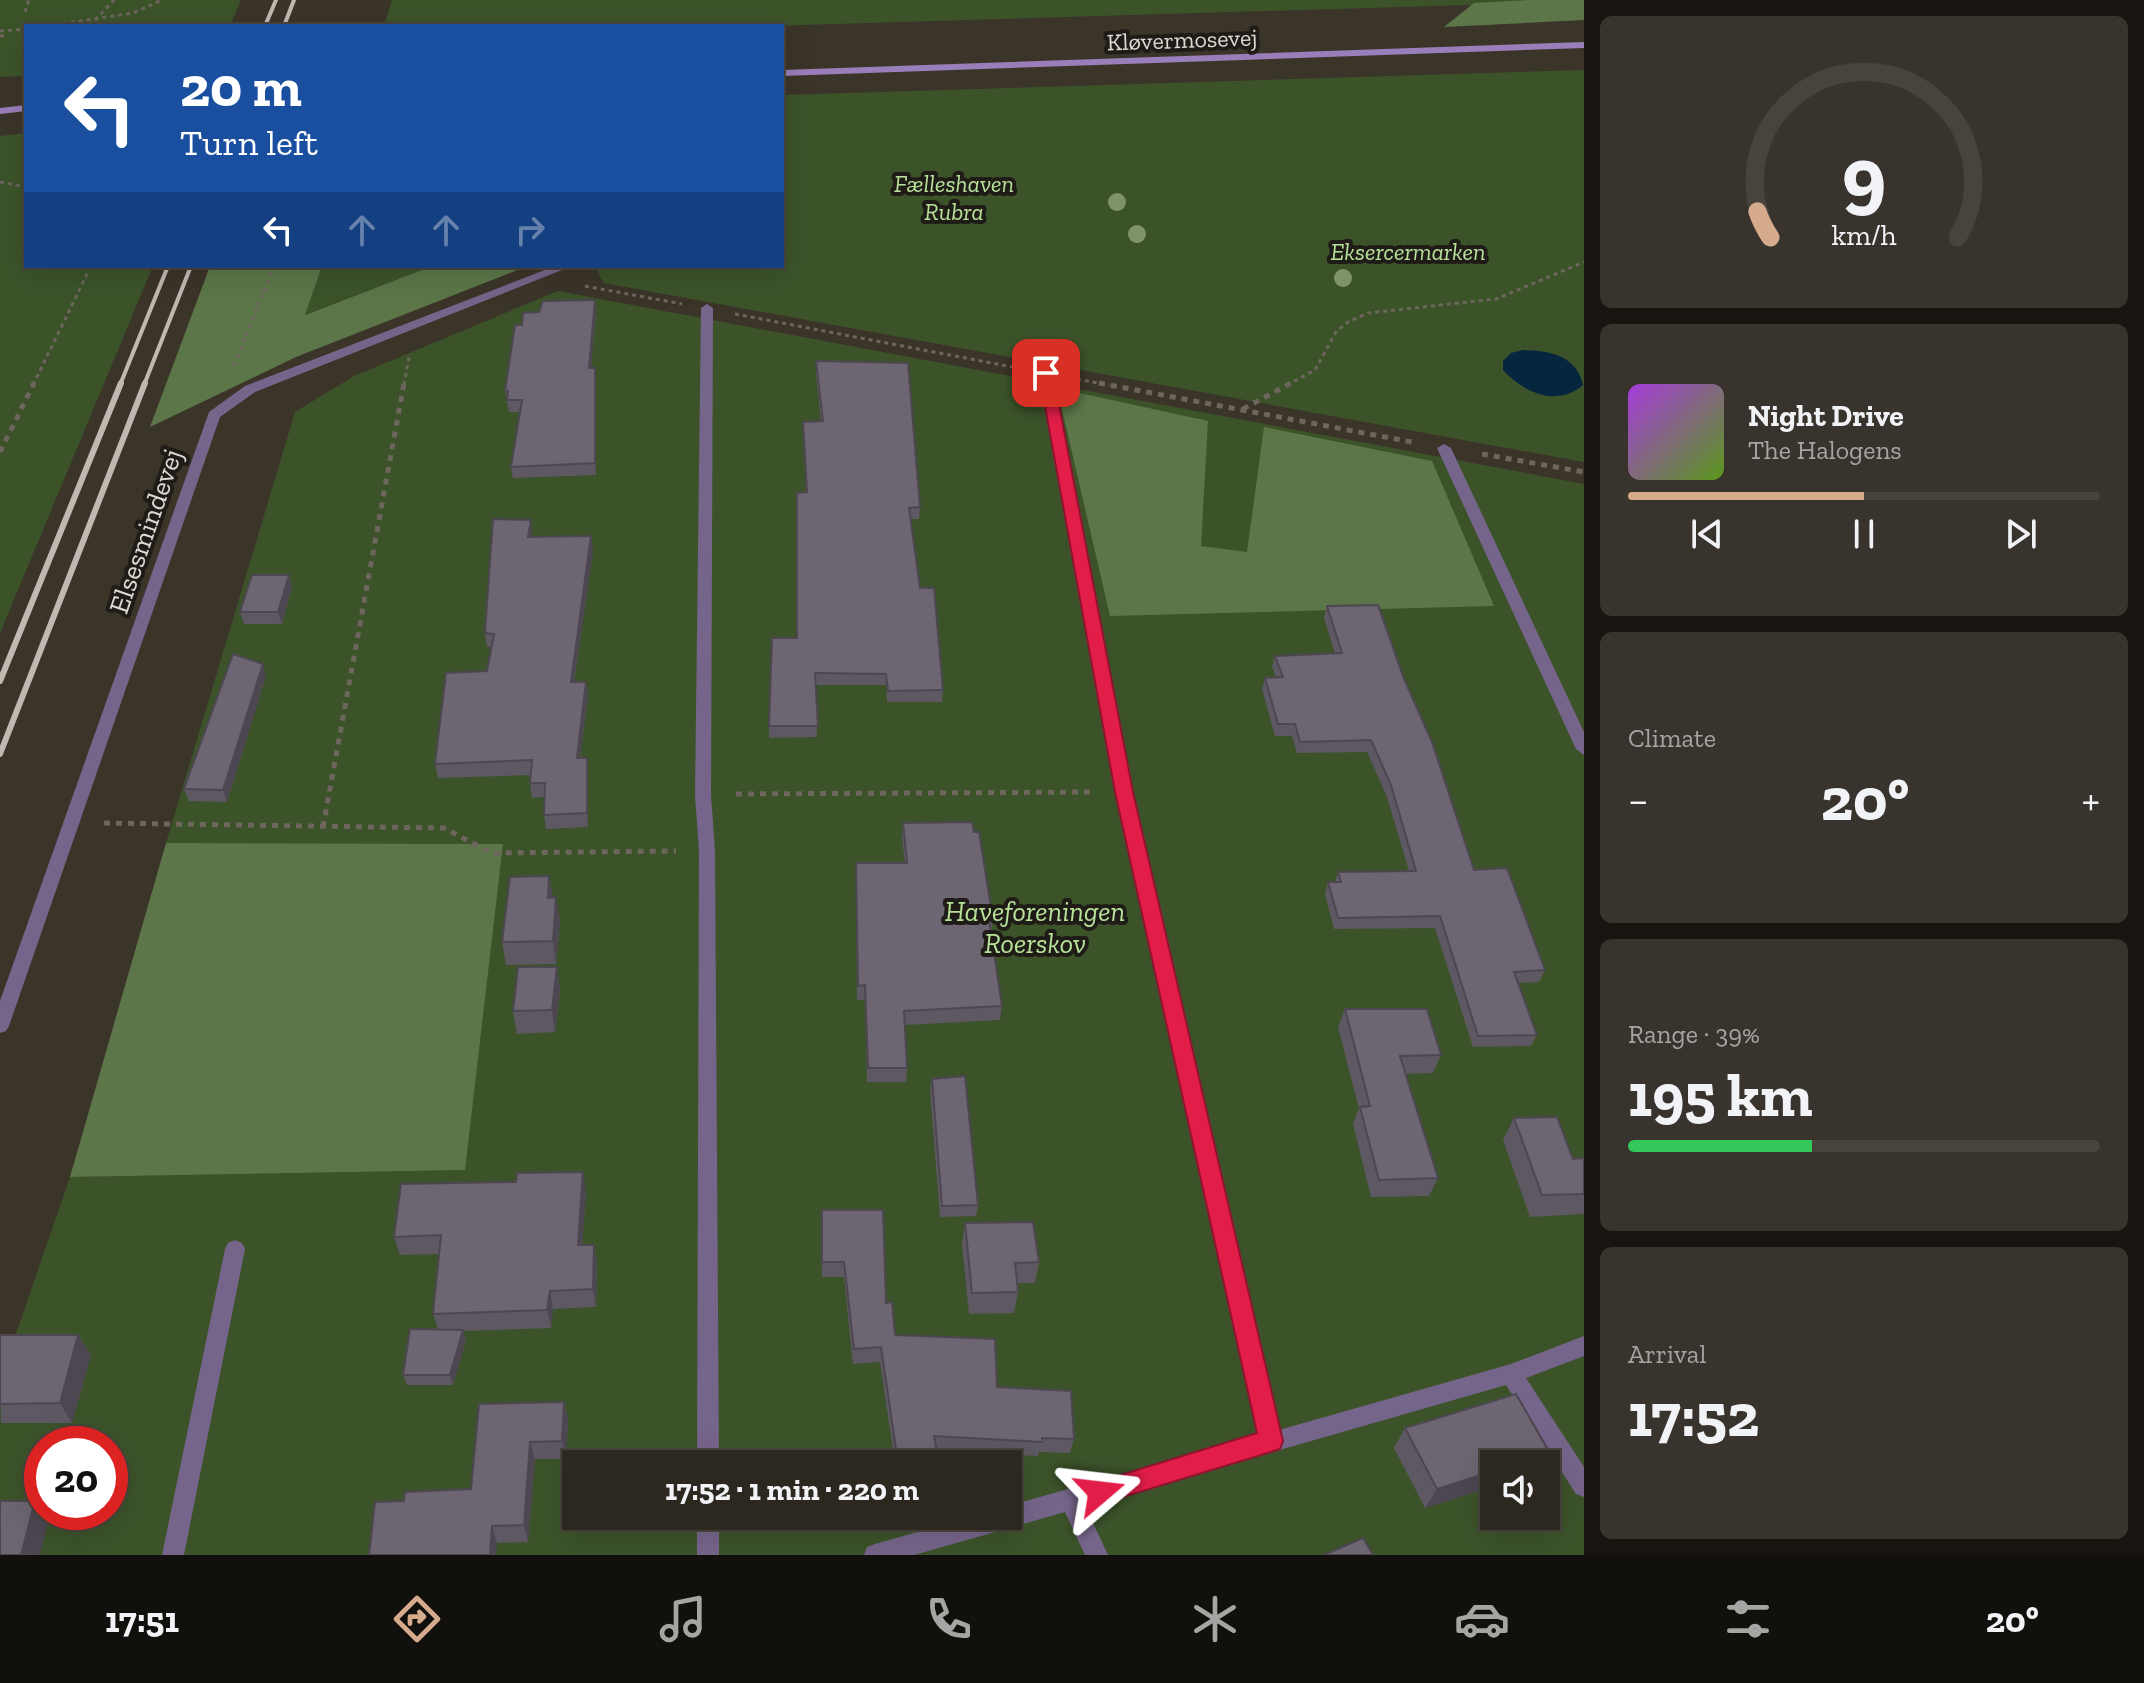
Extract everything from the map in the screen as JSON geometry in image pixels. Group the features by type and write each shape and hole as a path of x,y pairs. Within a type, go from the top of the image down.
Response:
{"main road":[{"name":"Kløvermosevej","path":"784,73 1584,45"},
{"path":"0,100 24,100"},
{"path":"0,111 24,108"}],"street":[{"path":"214,415 250,389 561,268"},
{"path":"707,308 703,795 707,851 708,1450"},
{"path":"1046,373 1124,792 1271,1441"},
{"name":"Elsesmindevej","path":"0,1026 214,415"},
{"path":"1444,448 1584,749"},
{"path":"173,1555 235,1249"},
{"path":"875,1555 1511,1374 1584,1346"},
{"path":"1511,1374 1584,1486"},
{"path":"1071,1501 1097,1555"},
{"path":"708,1530 708,1555"}],"path":[{"path":"25,12 29,0"},
{"path":"95,20 114,0"},
{"path":"63,24 133,13 162,0"},
{"path":"1,34 24,29"},
{"path":"0,182 24,187"},
{"path":"1242,410 1315,370 1336,332 1348,322 1368,313 1496,299 1584,262"},
{"path":"0,452 90,268"},
{"path":"214,415 273,268"},
{"path":"323,827 415,324"},
{"path":"703,795 1124,792"},
{"path":"71,822 444,828 491,853 707,851"}],"green space":[{"path":"0,0 241,0 231,24 24,24 24,76 0,77"},
{"path":"392,0 1567,2 784,26 385,24"},
{"path":"1584,0 1584,20 1444,27 1474,3"},
{"name":"Eksercermarken","path":"1584,70 1584,462 604,283 597,271 604,268 784,268 784,95"},
{"path":"24,133 24,268 152,268 0,633 0,136"},
{"path":"209,268 321,268 305,315 427,268 523,268 296,357 150,427"},
{"path":"321,268 427,268 304,315"},
{"name":"Haveforeningen Roerskov","path":"558,291 1584,484 1584,1555 0,1555 0,1380 70,1177 464,1170 503,844 166,843 295,412 354,376"},
{"path":"1057,388 1208,421 1201,546 1247,552 1264,427 1432,461 1494,606 1110,616"},
{"path":"166,843 503,844 465,1170 70,1177"}],"water":[{"path":"1523,350 1552,354 1568,361 1580,375 1583,385 1573,392 1552,396 1520,385 1503,370 1503,361 1511,353"}],"building":[{"path":"595,300 589,368 595,368 595,463 511,467 522,400 507,400 508,391 505,391 515,325 522,325 523,313 539,312 543,301"},
{"path":"816,361 908,363 920,507 909,508 920,588 934,588 943,690 888,691 886,674 815,673 818,726 769,726 772,638 797,638 797,493 807,492 803,422 823,421"},
{"path":"493,519 531,520 528,537 591,536 571,682 586,682 577,758 587,758 587,813 544,815 545,783 530,783 532,760 435,764 446,673 487,671 494,634 485,633"},
{"path":"252,575 289,575 278,612 240,612"},
{"path":"1378,605 1404,679 1432,742 1474,870 1507,868 1545,970 1514,972 1537,1035 1478,1036 1440,916 1338,918 1328,882 1341,882 1338,872 1416,871 1391,785 1371,740 1300,742 1295,724 1278,724 1265,678 1283,677 1275,656 1342,653 1327,606"},
{"path":"233,654 263,664 223,790 184,789"},
{"path":"972,822 974,832 979,832 1002,1006 904,1011 907,1068 868,1068 865,985 858,986 856,863 907,863 903,823"},
{"path":"549,876 548,898 556,897 553,941 502,942 510,877"},
{"path":"518,967 557,967 552,1010 513,1011"},
{"path":"1345,1009 1427,1009 1441,1055 1400,1056 1438,1178 1379,1180 1360,1107 1370,1106"},
{"path":"965,1076 978,1205 942,1206 932,1079"},
{"path":"1557,1117 1573,1159 1584,1158 1584,1194 1542,1195 1514,1118"},
{"path":"583,1172 578,1245 594,1245 593,1289 550,1291 547,1310 433,1314 441,1235 394,1237 401,1184 516,1182 517,1173"},
{"path":"822,1210 883,1210 886,1303 892,1302 895,1335 995,1339 997,1387 1071,1391 1074,1439 1042,1438 1042,1442 934,1436 936,1450 896,1450 881,1347 854,1349 844,1262 822,1262"},
{"path":"1033,1222 1039,1262 1015,1263 1018,1292 972,1293 965,1223"},
{"path":"410,1329 463,1330 450,1375 403,1375"},
{"path":"0,1335 78,1335 60,1403 0,1404"},
{"path":"1516,1394 1547,1448 1480,1450 1480,1475 1437,1489 1405,1428"},
{"path":"564,1402 562,1441 530,1442 524,1525 492,1526 490,1555 369,1555 375,1502 404,1501 405,1492 471,1489 479,1404"},
{"path":"0,1501 24,1501 24,1530 27,1530 21,1555 0,1555"},
{"path":"1363,1538 1373,1555 1324,1555"}],"railway":[{"path":"266,24 276,0"},
{"path":"285,24 294,0"},
{"path":"120,385 167,268"},
{"path":"144,385 190,268"},
{"path":"0,681 121,383"},
{"path":"0,754 145,383"}],"route":[{"path":"1046,373 1124,792 1271,1441 1100,1492"}],"park label":[{"name":"Fælleshaven Rubra","path":"954,198"}]}
